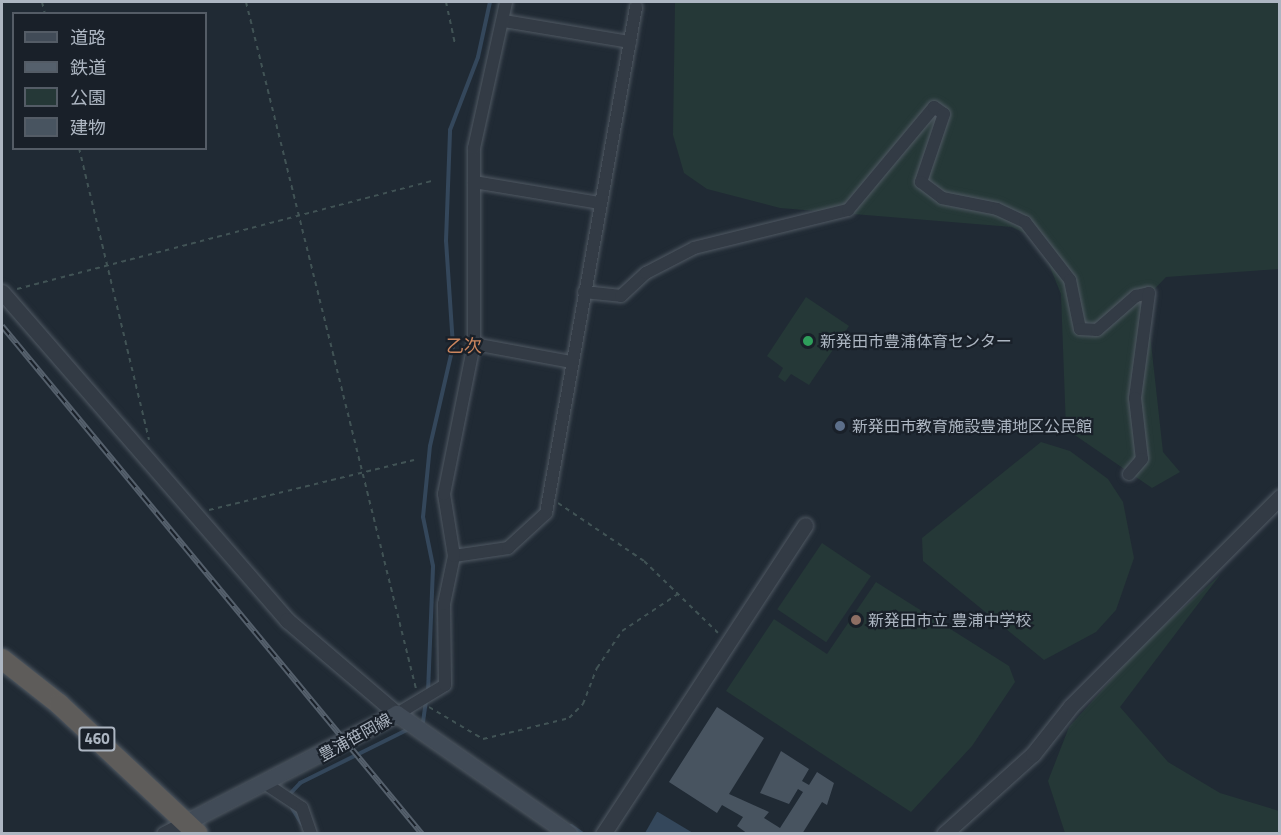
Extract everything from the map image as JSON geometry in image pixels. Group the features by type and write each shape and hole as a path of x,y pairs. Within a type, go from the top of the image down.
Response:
{"highway":[{"name":"460","path":"2,659 194,827"}],"main road":[{"name":"豊浦笹岡線","path":"194,827 266,784 397,714 569,834"}],"street":[{"path":"2,292 192,515 287,620 397,714 421,702 445,685 444,604 454,556 447,535 444,494 474,344 474,148 504,21 506,2"},
{"path":"454,556 518,543 540,525 549,497 571,362 636,7"},
{"path":"504,21 630,42"},
{"path":"584,292 621,296 646,273 694,248 848,210 934,107 944,114 921,182 942,198 997,209 1025,222 1070,280 1080,328 1097,330 1136,296 1149,293 1135,398 1142,459 1129,474"},
{"path":"474,182 600,203"},
{"path":"474,344 571,362"},
{"path":"944,834 1033,754 1071,706 1280,497"},
{"path":"603,834 805,525"},
{"path":"266,784 302,808 311,834"},
{"path":"164,834 194,827"}],"path":[{"path":"246,2 297,216 421,702 483,739 569,718 583,704 597,669 622,631 678,594"},
{"path":"446,2 455,44"},
{"path":"80,150 151,450"},
{"path":"2,292 434,180"},
{"path":"192,515 414,460"},
{"path":"549,497 644,561 729,643"}],"green space":[{"path":"675,2 1279,2 1279,269 1166,277 1146,298 1163,452 1180,472 1152,488 1066,429 1061,294 1039,240 1012,227 780,208 707,189 684,173 673,135"},
{"name":"新発田市豊浦体育センター","path":"806,297 849,326 809,385 791,374 785,382 778,377 783,368 767,356"},
{"path":"1041,442 1070,451 1108,479 1123,502 1134,558 1116,610 1096,632 1044,660 923,561 922,538"},
{"path":"822,543 871,576 826,642 777,609"},
{"path":"1220,575 1120,707 1168,762 1220,793 1279,811 1279,833 1065,833 1048,781 1069,727 1144,643"},
{"path":"876,582 1009,666 1015,682 972,746 911,812 726,691 774,619 827,654"}],"water":[{"path":"658,812 693,833 645,833"}],"building":[{"path":"717,707 764,738 729,794 769,812 764,818 780,828 803,792 798,789 789,804 760,793 781,751 809,769 802,781 809,785 817,772 834,783 827,805 822,802 802,834 748,834 737,826 743,817 722,805 717,813 669,782"}],"waterway":[{"path":"428,692 433,566 423,517 430,446 453,346 446,241 450,130 478,57 490,2"},
{"path":"423,722 426,700"},
{"path":"288,796 300,783 409,729"},
{"path":"292,808 302,824"},
{"path":"571,826 583,834"}],"railway":[{"path":"2,326 422,834"}],"place":[{"name":"新発田市豊浦体育センター","path":"808,341"},
{"name":"新発田市教育施設豊浦地区公民館","path":"840,426"},
{"name":"新発田市立 豊浦中学校","path":"856,620"}],"district":[{"name":"乙次","path":"464,346"}]}
